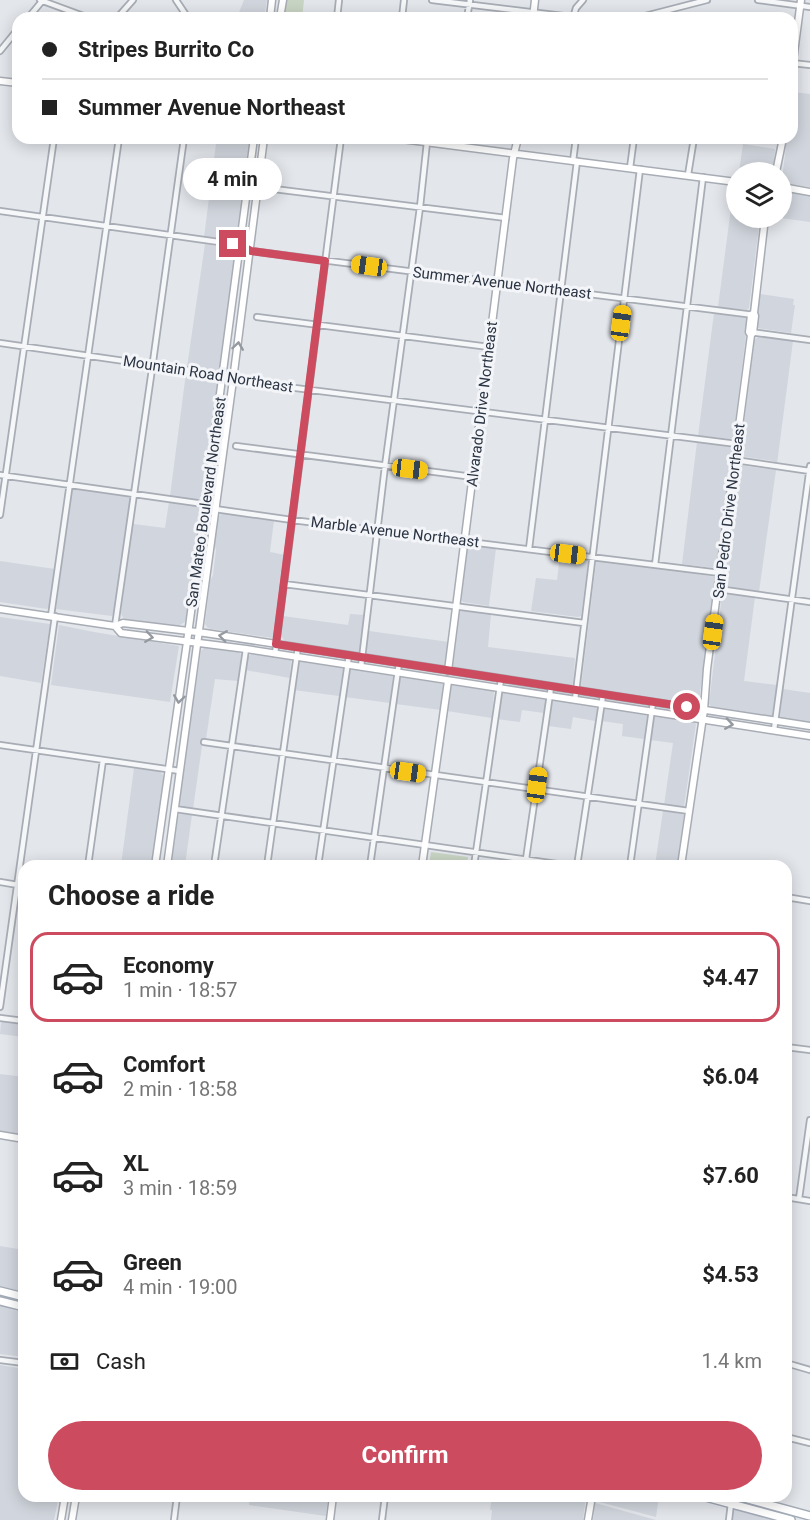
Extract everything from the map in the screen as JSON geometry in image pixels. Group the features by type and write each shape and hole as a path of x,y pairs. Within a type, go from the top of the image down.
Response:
{"main road":[{"path":"798,18 800,3"},
{"name":"San Mateo Boulevard Northeast","path":"156,860 253,144"},
{"name":"San Mateo Boulevard Northeast","path":"168,860 251,251 263,144"},
{"path":"463,144 726,180"},
{"name":"Alvarado Drive Northeast","path":"448,671 513,159 517,144"},
{"path":"778,162 782,144"},
{"path":"792,189 810,192"},
{"name":"San Pedro Drive Northeast","path":"682,860 704,710 707,669 764,228"},
{"path":"0,609 115,626 123,623 298,647 810,726"},
{"path":"115,626 121,633 246,649 810,736"},
{"path":"423,860 448,681"},
{"path":"0,1135 18,1138"},
{"path":"0,1291 18,1296"},
{"path":"0,1301 18,1306"},
{"path":"61,1520 64,1502"},
{"path":"72,1520 75,1502"},
{"path":"330,1520 332,1502"},
{"path":"588,1520 591,1502"},
{"path":"727,1502 791,1520"},
{"path":"759,1502 810,1516"}],"street":[{"path":"122,12 133,0"},
{"path":"432,0 470,2 518,12"},
{"path":"660,12 707,0"},
{"path":"758,0 800,3 810,7"},
{"path":"42,1 72,12"},
{"path":"0,51 12,35"},
{"path":"0,515 3,475 53,144"},
{"path":"21,860 118,144"},
{"path":"115,626 183,144"},
{"path":"275,654 340,144"},
{"path":"361,667 427,144"},
{"path":"529,549 562,290 576,144"},
{"path":"630,168 633,144"},
{"path":"688,175 693,144"},
{"path":"575,700 640,169"},
{"path":"655,565 703,177"},
{"path":"274,189 506,218"},
{"name":"Summer Avenue Northeast","path":"0,211 240,245 251,251 754,315"},
{"path":"257,317 489,347"},
{"path":"751,333 810,340"},
{"name":"Mountain Road Northeast","path":"0,343 223,375 233,380 737,444"},
{"path":"236,446 473,477"},
{"path":"735,460 810,472"},
{"path":"774,730 810,466"},
{"name":"Marble Avenue Northeast","path":"3,475 205,504 215,509 292,520 720,573"},
{"path":"284,584 584,623"},
{"path":"718,589 810,602"},
{"path":"268,860 298,647"},
{"path":"215,860 246,649"},
{"path":"319,860 349,655"},
{"path":"371,860 399,663"},
{"path":"475,860 501,679"},
{"path":"526,859 551,687"},
{"path":"579,860 603,694"},
{"path":"631,860 653,702"},
{"path":"204,742 689,811"},
{"path":"0,745 180,771"},
{"path":"89,860 103,760"},
{"path":"175,809 532,860"},
{"path":"0,1007 18,878"},
{"path":"0,882 17,885"},
{"path":"792,898 810,901"},
{"path":"0,1018 18,1020"},
{"path":"792,1048 810,1050"},
{"path":"799,1199 810,1120"},
{"path":"792,1198 810,1200"},
{"path":"0,1360 18,1362"},
{"path":"792,1365 810,1370"},
{"path":"792,1438 810,1443"},
{"path":"174,1520 176,1502"},
{"path":"382,1520 384,1502"},
{"path":"729,1520 731,1503"}],"shaded area":[{"path":"244,0 267,0 265,12 239,12"},
{"path":"798,93 810,94 810,187 792,185 792,162 784,162 786,144 798,144"},
{"path":"216,144 249,144 244,166 237,237 233,242 204,237"},
{"path":"743,144 775,149 774,162 740,162"},
{"path":"792,192 810,195 810,222 792,220"},
{"path":"728,228 759,228 749,308 747,310 718,307"},
{"path":"205,244 233,249 235,254 221,365 215,371 187,367"},
{"path":"760,294 794,299 791,333 757,328"},
{"path":"714,313 748,319 733,438 730,439 698,436"},
{"path":"758,337 793,341 777,464 773,461 740,456 754,340"},
{"path":"186,373 214,377 218,383 202,495 196,500 170,496"},
{"path":"697,442 731,449 715,568 682,564"},
{"path":"739,465 776,470 759,592 724,586"},
{"path":"72,490 130,497 112,616 56,609"},
{"path":"169,502 198,506 200,512 185,622 178,626 125,619 121,613 133,524 165,528"},
{"path":"222,513 274,520 270,552 285,555 273,638 211,629 205,624 216,550 214,543 217,522"},
{"path":"468,545 496,548 489,606 463,602 461,599"},
{"path":"560,556 586,559 588,562 581,616 578,617 531,611 536,578 557,580"},
{"path":"0,561 55,569 50,606 47,609 0,602"},
{"path":"598,561 715,577 699,700 695,705 581,687"},
{"path":"722,594 755,597 744,681 777,685 771,717 713,708 709,704"},
{"path":"459,612 491,614 488,647 575,658 573,684 570,686 452,668"},
{"path":"350,614 365,615 359,654 285,641 281,636 283,616 348,625"},
{"path":"0,617 50,624 41,683 0,676"},
{"path":"59,625 179,646 170,702 51,685"},
{"path":"369,631 449,642 446,666 367,655"},
{"path":"208,647 241,654 238,681 215,679 206,739 203,739 193,809 183,808 179,801 201,651"},
{"path":"252,654 291,660 290,678 245,670 247,657"},
{"path":"299,661 342,667 339,696 294,690"},
{"path":"350,669 393,676 390,703 345,697"},
{"path":"401,677 443,684 441,710 396,704"},
{"path":"451,685 494,691 492,718 447,711"},
{"path":"783,689 810,693 810,723 780,718"},
{"path":"503,692 544,698 546,701 544,713 522,710 520,722 497,719"},
{"path":"553,700 595,706 597,709 595,721 573,717 571,729 548,726"},
{"path":"604,708 647,715 644,739 622,736 623,724 601,721"},
{"path":"654,716 693,721 696,724 684,807 664,805 673,743 650,740"},
{"path":"134,768 160,772 164,778 152,860 122,860"},
{"path":"663,811 684,815 678,860 656,860"},
{"path":"180,814 192,815 186,860 170,860 176,819"},
{"path":"3,1021 18,1023 18,1036 0,1034"},
{"path":"0,1074 18,1076 18,1134 0,1132"},
{"path":"0,1246 18,1249 18,1290 0,1286"},
{"path":"0,1306 18,1311 18,1356 0,1354"},
{"path":"0,1365 18,1368 18,1502 58,1502 54,1520 0,1520"},
{"path":"249,1502 327,1502 326,1516 249,1505"},
{"path":"491,1502 585,1502 583,1520 491,1520 492,1510 490,1510"},
{"path":"600,1502 658,1502 656,1517"},
{"path":"595,1503 656,1520 593,1520"},
{"path":"734,1508 779,1520 731,1520"}],"green space":[{"path":"286,0 304,0 303,12 285,12"},
{"path":"431,852 468,857 468,860 430,860"}],"route":[{"path":"233,244 251,251 325,261 276,644 687,707"}]}
